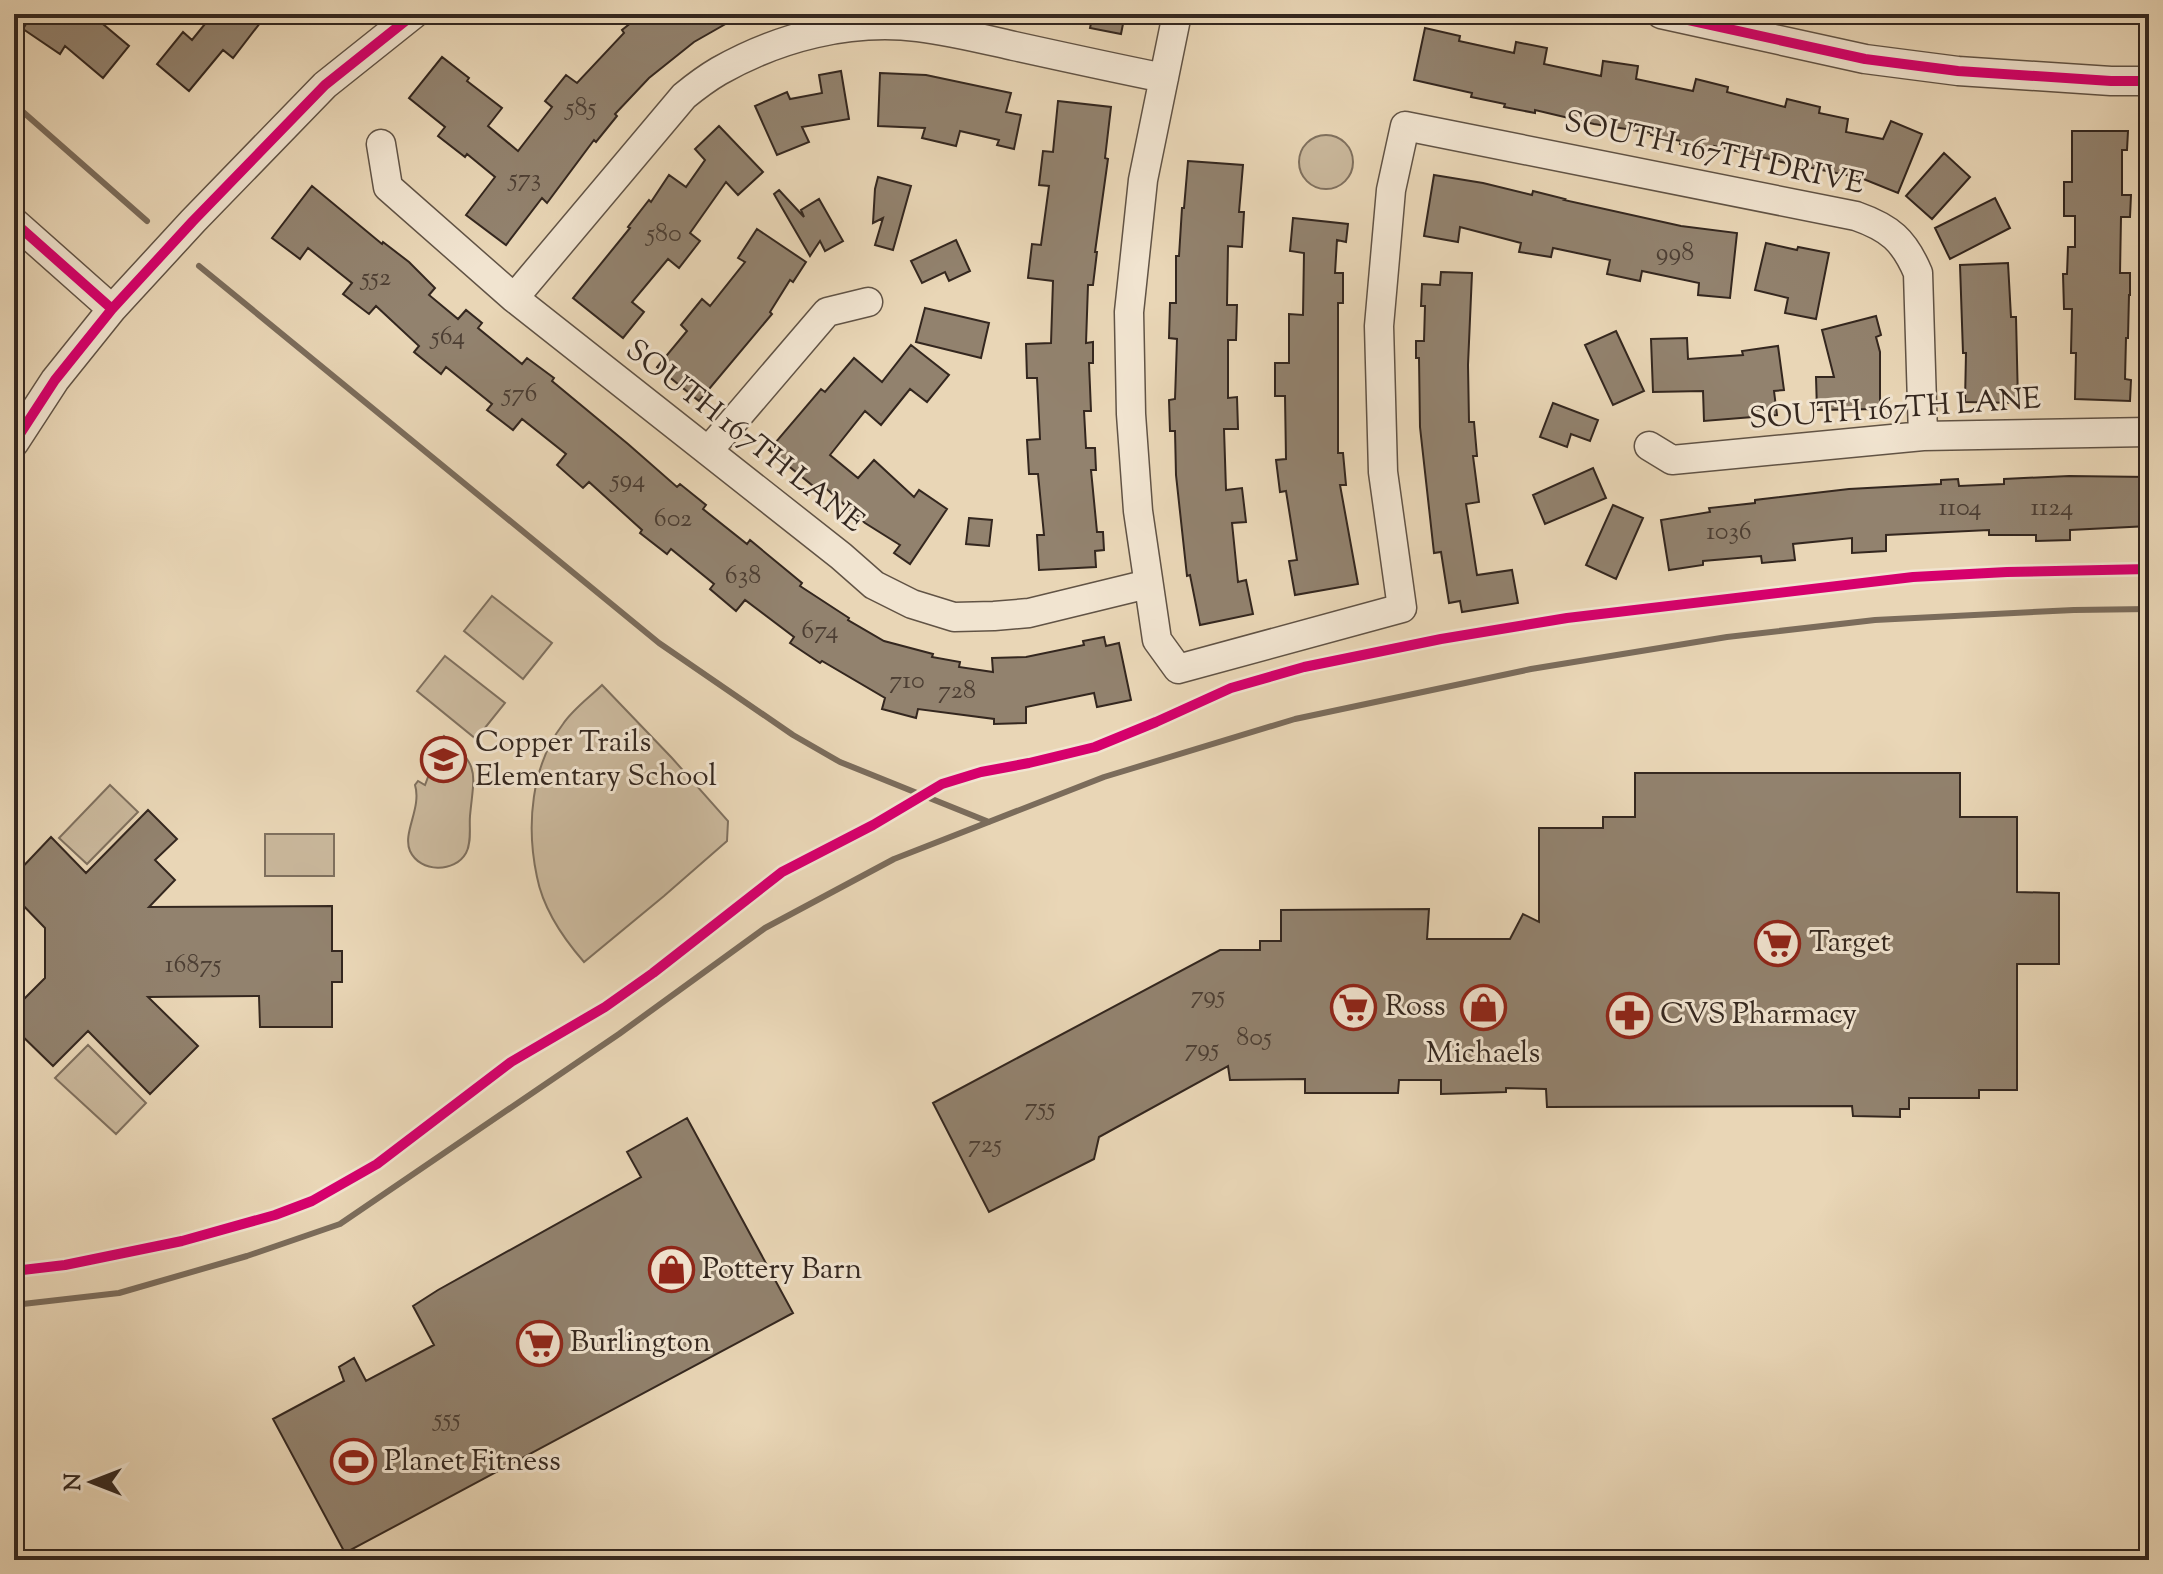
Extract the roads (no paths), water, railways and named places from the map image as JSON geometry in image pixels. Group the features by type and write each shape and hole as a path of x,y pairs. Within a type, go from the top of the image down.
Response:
{"street":[{"path":"14,443 55,380 112,309 193,221 325,85 414,14"},
{"path":"1148,584 1138,511 1132,428 1129,312 1143,180 1177,14"},
{"path":"1661,14 1776,26 1865,59 1958,71 2149,81"},
{"path":"514,298 684,96 717,72 765,48 802,36 850,27 917,27 1164,78"},
{"name":"SOUTH 167TH DRIVE","path":"1148,584 1157,640 1178,669 1402,608 1383,472 1379,326 1391,190 1405,126 1856,216 1878,224 1901,240 1918,273 1923,436"},
{"name":"SOUTH 167TH LANE","path":"381,144 388,187 514,298 874,585 912,604 954,617 1029,613 1148,584"},
{"path":"14,222 112,309"},
{"path":"708,451 827,312 868,302"},
{"name":"SOUTH 167TH LANE","path":"1649,446 1672,460 1923,436 2149,432"}],"waterway":[{"path":"14,104 147,221"},
{"path":"199,266 659,643 793,735 840,762 989,822"},
{"path":"14,1305 119,1293 247,1256 340,1224 619,1034 765,928 894,859 1104,777 1295,719 1531,669 1727,637 1875,620 2149,609"}],"place":[{"name":"Copper Trails Elementary School","path":"444,760"},
{"name":"Target","path":"1778,943"},
{"name":"Ross","path":"1354,1007"},
{"name":"Michaels","path":"1483,1008"},
{"name":"CVS Pharmacy","path":"1629,1015"},
{"name":"Pottery Barn","path":"671,1270"},
{"name":"Burlington","path":"539,1343"},
{"name":"Planet Fitness","path":"353,1462"}]}
